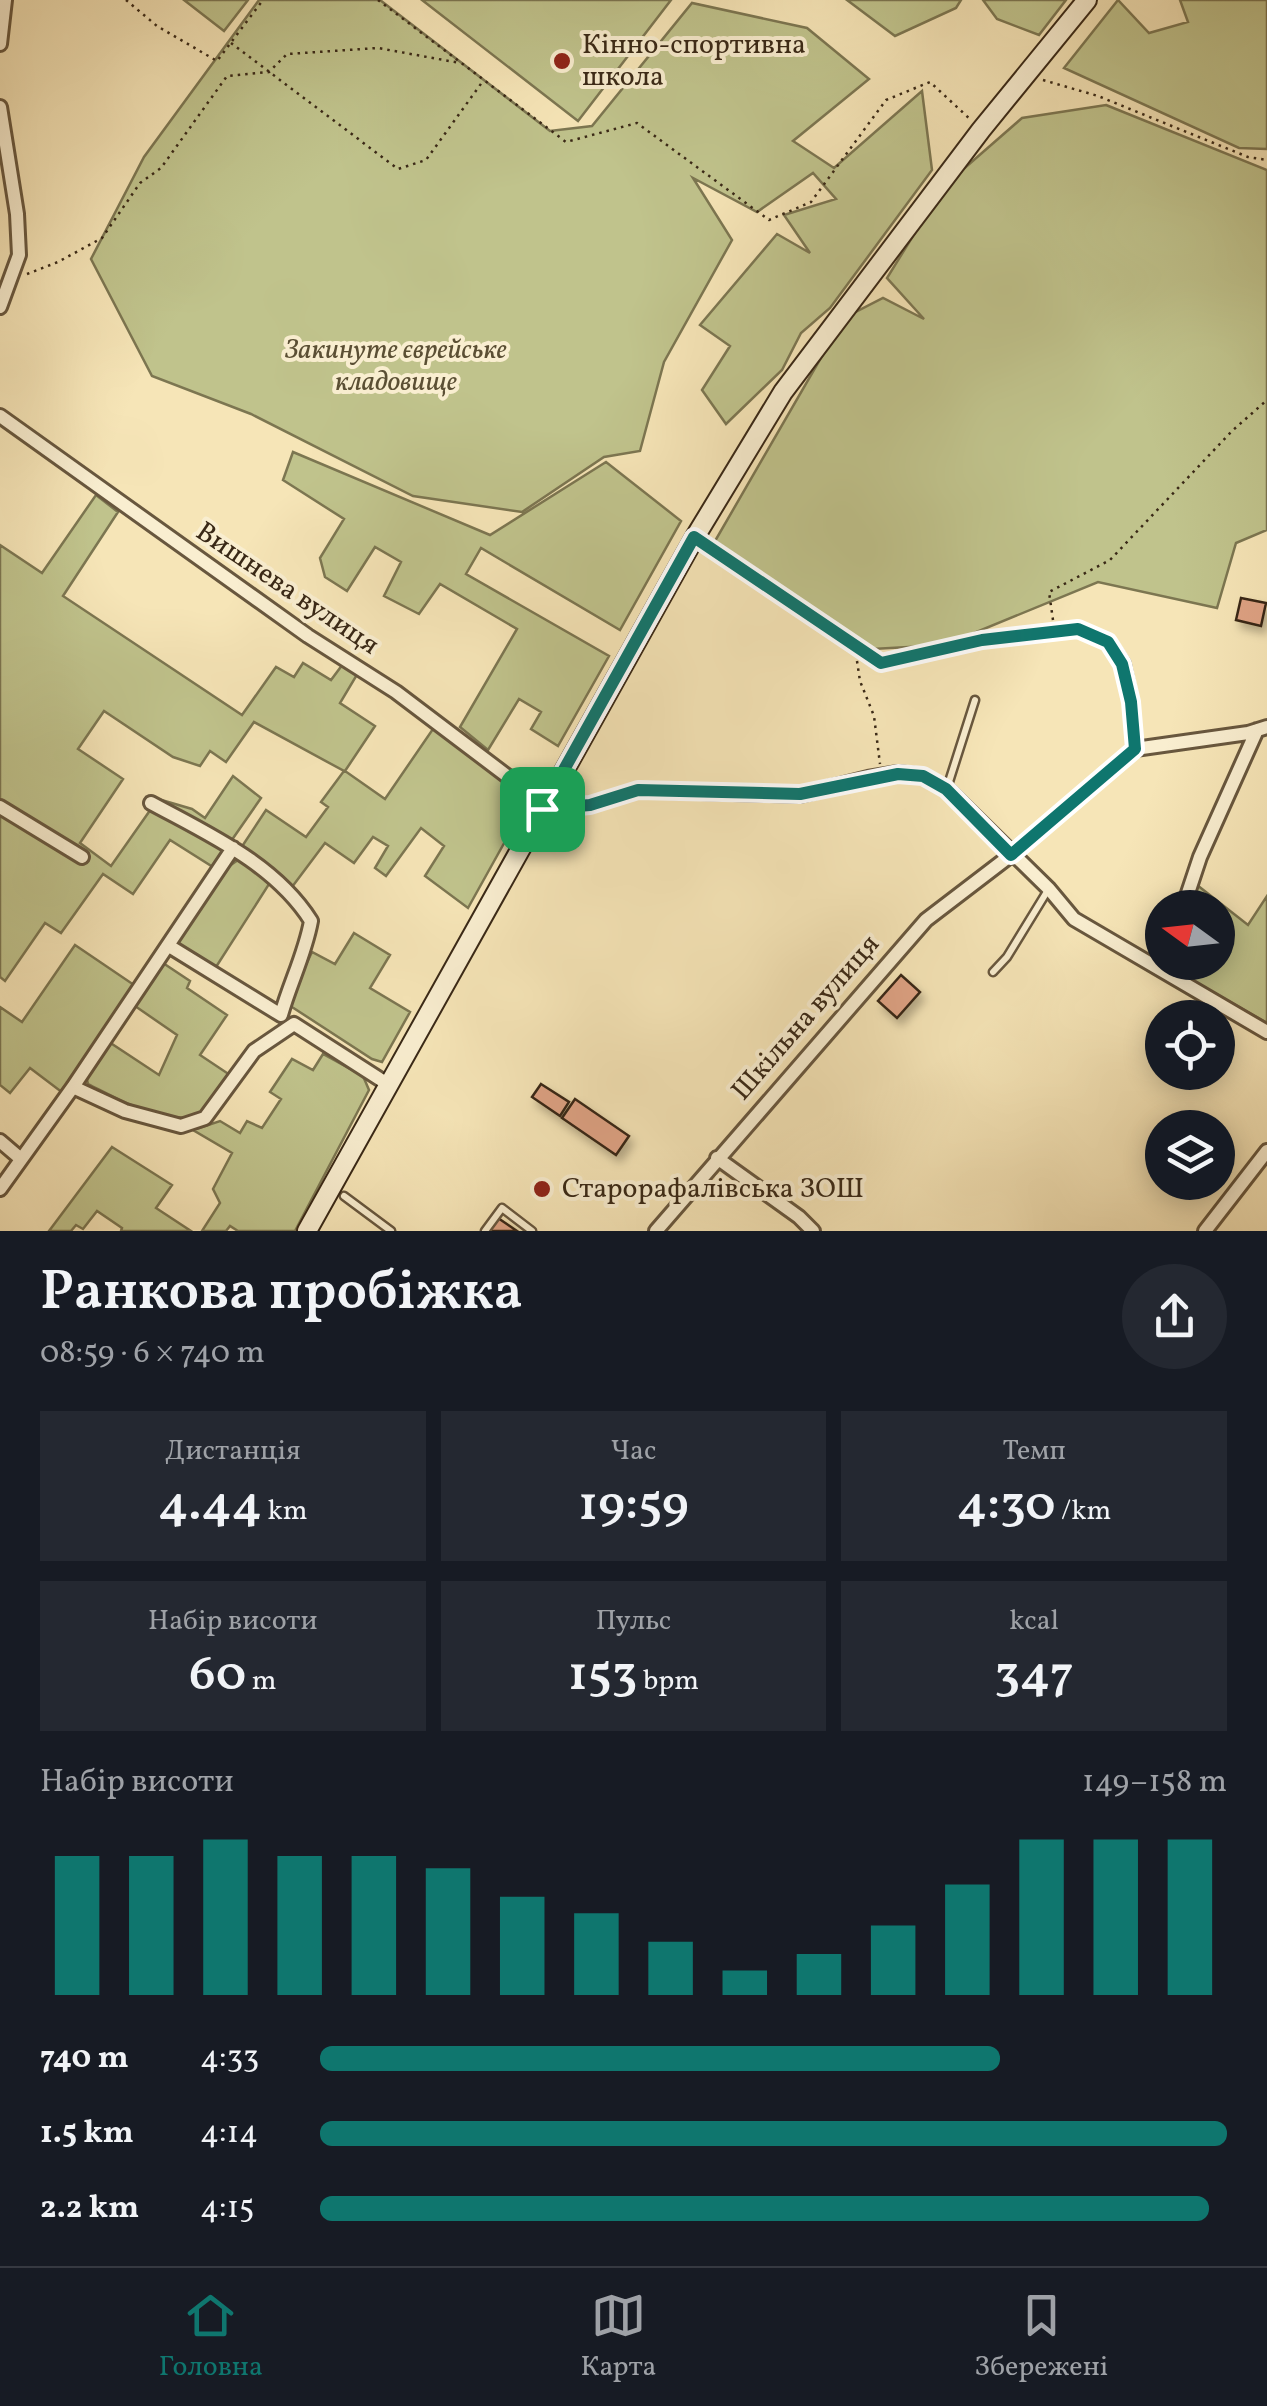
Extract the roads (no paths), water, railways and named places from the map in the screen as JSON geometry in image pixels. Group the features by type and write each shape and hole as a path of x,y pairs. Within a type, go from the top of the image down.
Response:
{"main road":[{"path":"307,1231 694,537 783,392 981,130 1087,0"}],"street":[{"path":"0,44 6,0"},
{"path":"0,107 20,255 0,307"},
{"name":"Вишнева вулиця","path":"0,416 308,636 396,692 511,779 542,809"},
{"path":"694,537 881,663 982,640 1078,629 1108,642 1122,664 1131,702 1135,749 1262,728"},
{"path":"1188,890 1200,857 1262,728"},
{"name":"Шкільна вулиця","path":"656,1231 926,920 1011,855 1135,749"},
{"path":"542,809 590,805 638,790 800,794 882,776 923,776 946,789 1049,889 1074,919 1145,957"},
{"path":"151,804 233,848 296,898 310,921 306,948 290,980 281,1015"},
{"path":"0,807 82,857"},
{"path":"0,1189 233,848"},
{"path":"169,946 389,1084"},
{"path":"1184,980 1267,1032"},
{"path":"73,1087 125,1112 181,1126 205,1118 254,1051 294,1024"},
{"path":"0,1142 22,1159"},
{"path":"1205,1231 1267,1151"},
{"path":"718,1158 813,1231"}],"lane":[{"path":"946,789 974,700"},
{"path":"993,972 1049,889"},
{"path":"344,1196 391,1231"},
{"path":"484,1231 502,1208 532,1231"}],"place":[{"name":"Кінно-спортивна школа","path":"562,61"},
{"name":"Старорафалівська ЗОШ","path":"542,1189"}],"park label":[{"name":"Закинуте єврейське кладовище","path":"396,366"}]}
